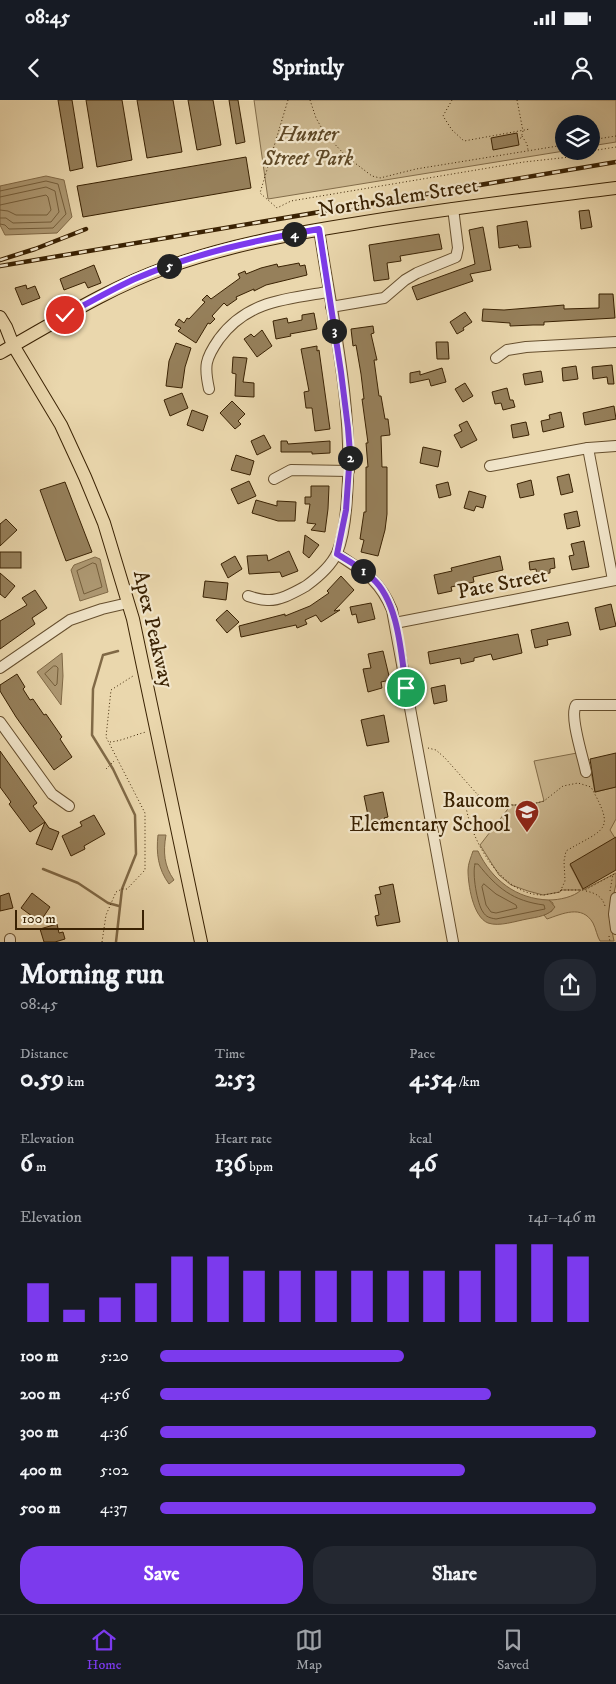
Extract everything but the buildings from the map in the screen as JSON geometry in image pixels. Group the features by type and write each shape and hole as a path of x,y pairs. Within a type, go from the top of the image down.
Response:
{"main road":[{"name":"North Salem Street","path":"0,353 65,315 115,289 165,267 242,244 319,229 453,208 616,188"},
{"name":"Apex Peakway","path":"0,317 13,346 61,425 86,477 104,523 128,603 201,942"},
{"name":"Apex Peakway","path":"0,336 13,346"}],"street":[{"path":"330,307 384,298 405,280 417,273 456,257 458,248 453,208"},
{"path":"248,596 267,600 294,592 318,577 337,554 346,510 349,471 348,428 319,229"},
{"path":"209,390 205,370 207,361 213,348 234,322 254,309 270,303 328,292"},
{"path":"496,358 506,350 526,347 616,342"},
{"path":"490,466 588,448 616,446"},
{"path":"588,448 615,580"},
{"path":"274,479 291,470 349,471"},
{"path":"337,554 366,572 380,586 392,610 453,942"},
{"name":"Pate Street","path":"395,623 615,580"},
{"path":"0,668 70,620 102,609 128,603"},
{"path":"586,772 574,709 576,704 616,705"},
{"path":"0,722 52,794 69,806"},
{"path":"616,898 614,914 616,923"}],"path":[{"path":"288,100 260,193 277,208 292,201 524,162 555,159"},
{"path":"310,100 316,118 325,134 347,157 372,176 380,178 416,169 555,146"},
{"path":"452,100 443,116 452,130 464,141 530,129"},
{"path":"517,100 522,136 527,144 528,151"},
{"path":"518,139 522,136"},
{"path":"600,139 616,136"},
{"path":"600,149 616,147"},
{"path":"102,942 106,915 116,892 127,889 145,870 145,813 106,737 111,690 135,675"},
{"path":"109,742 120,741 125,737 147,731"},
{"path":"427,748 436,750 445,758 478,795 511,805 529,805 544,801 563,786 578,783 590,787 604,815 606,824 601,831 566,851 564,861 565,881 561,890"},
{"path":"106,770 114,761"},
{"path":"478,795 466,807 468,815 480,846 499,875 511,885 528,892 543,895 560,892 561,890 585,890 597,894 603,900 605,907"},
{"path":"585,890 616,873"}],"green space":[{"name":"Hunter Street Park","path":"254,100 616,100 616,142 600,145 600,115 555,115 555,152 268,199"},
{"path":"577,753 582,775 591,772 595,792 616,787 616,819 610,830 615,838 570,865 583,890 616,873 616,884 609,916 614,941 600,941 593,923 588,917 578,912 547,919 544,915 552,911 553,903 549,900 566,898 581,890 561,890 560,892 543,895 511,885 499,875 480,845 511,805 529,805 544,801 534,761"}],"water":[{"path":"46,176 64,180 72,217 57,233 5,235 0,225 0,186"},
{"path":"95,557 100,559 108,592 80,601 71,570 74,565"},
{"path":"62,653 63,676 61,705 37,672"},
{"path":"158,835 166,835 165,859 174,880 169,884 162,873 159,861"},
{"path":"473,851 478,851 490,871 506,886 526,896 549,900 555,907 542,916 508,923 492,924 483,920 475,908 469,884 468,868"}],"waterway":[{"path":"116,942 122,889 136,854 135,815 113,769 92,735 93,689 103,655 118,651"},
{"path":"43,869 78,883 108,903 119,906"}],"railway":[{"path":"0,266 616,162"},
{"path":"0,260 35,249 86,229"}],"place":[{"name":"Baucom Elementary School","path":"527,833"}],"route":[{"path":"65,315 115,289 165,267 242,244 319,229 341,372 350,453 346,510 337,554 366,572 380,586 387,598 395,623 406,688"}]}
